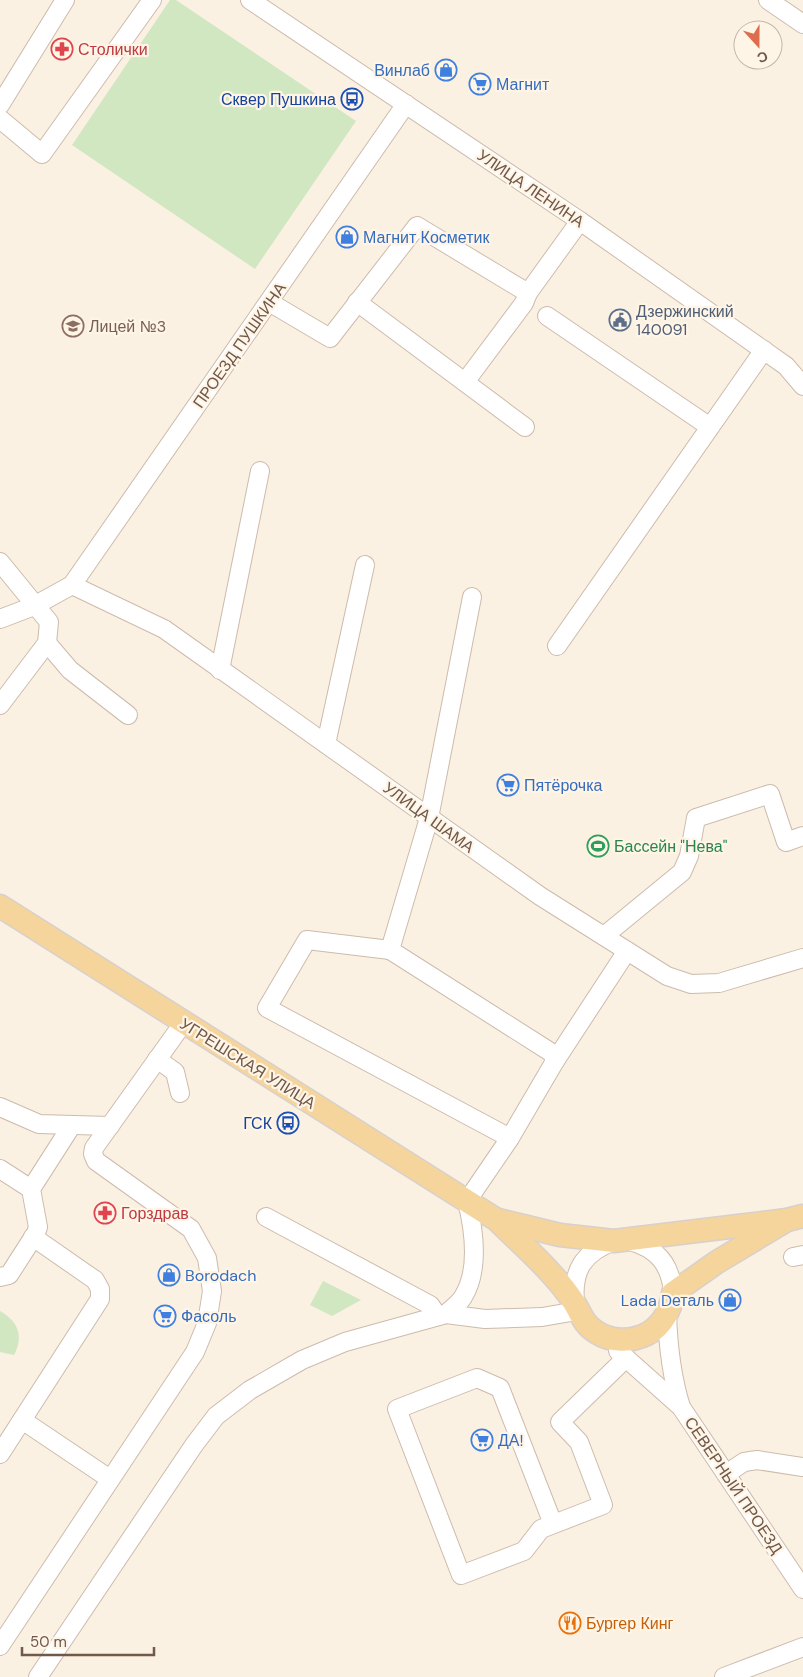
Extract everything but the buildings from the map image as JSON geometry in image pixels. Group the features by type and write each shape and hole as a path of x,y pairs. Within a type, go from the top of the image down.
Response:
{"main road":[{"name":"УГРЕШСКАЯ УЛИЦА","path":"0,906 497,1220 540,1262 576,1307 587,1324 601,1335 623,1340 637,1338 660,1324 670,1303 717,1262 795,1218"},
{"name":"УГРЕШСКАЯ УЛИЦА","path":"497,1220 560,1235 622,1241 795,1218"}],"street":[{"path":"0,106 65,0"},
{"path":"0,119 42,154 152,0"},
{"name":"УЛИЦА ЛЕНИНА","path":"250,0 580,221 764,350 786,366 802,382"},
{"path":"768,0 803,24"},
{"name":"ПРОЕЗД ПУШКИНА","path":"72,585 406,104"},
{"path":"465,382 524,303 528,293 580,221"},
{"path":"269,302 330,338 416,226 528,293"},
{"path":"357,302 525,426"},
{"path":"548,316 710,427"},
{"path":"557,646 764,350"},
{"path":"220,670 260,471"},
{"path":"0,562 49,622 47,642 0,705"},
{"path":"326,744 365,565"},
{"path":"0,619 34,606 72,585"},
{"name":"УЛИЦА ШАМА","path":"72,585 164,629 540,896 667,976 691,984 719,983 803,958"},
{"path":"390,950 429,818 472,597"},
{"path":"47,642 70,670 128,715"},
{"path":"604,936 682,872 689,856 696,818 770,794 786,842 803,836"},
{"path":"510,1138 267,1008 307,940 390,950 552,1053 555,1061"},
{"path":"442,1315 462,1298 471,1280 474,1230 467,1201 510,1138 555,1061 627,951"},
{"path":"0,1646 195,1352 207,1323 212,1291 207,1258 191,1229 96,1161 93,1154 94,1148 184,1022"},
{"path":"157,1059 175,1072 180,1093"},
{"path":"0,1107 39,1124 110,1126"},
{"path":"0,1277 9,1275 38,1227 31,1189 72,1125"},
{"path":"0,1169 31,1189"},
{"path":"266,1217 430,1305 442,1315"},
{"path":"0,1454 100,1299 100,1289 95,1280 33,1237"},
{"name":"УГРЕШСКАЯ УЛИЦА","path":"576,1307 573,1286 577,1271 586,1257 598,1247 622,1241 652,1250 662,1259 668,1269 670,1303"},
{"name":"СЕВЕРНЫЙ ПРОЕЗД","path":"670,1303 670,1361 681,1407"},
{"path":"38,1677 194,1445 216,1416 250,1390 302,1360 345,1342 442,1315 485,1319 542,1317 576,1307"},
{"name":"СЕВЕРНЫЙ ПРОЕЗД","path":"601,1335 681,1407 803,1588"},
{"path":"553,1524 500,1388 477,1378 397,1409 461,1575 524,1551 541,1529 603,1504 579,1442 560,1422 626,1358"},
{"path":"22,1420 110,1479"},
{"path":"726,1474 744,1462 757,1460 803,1467"},
{"path":"724,1677 803,1647"}],"green space":[{"path":"170,0 176,0 356,121 255,269 72,145"},
{"path":"323,1281 361,1300 332,1316 310,1305"},
{"path":"0,1311 11,1319 18,1330 19,1342 14,1355 0,1352"}],"place":[{"name":"Столички","path":"62,49"},
{"name":"Винлаб","path":"446,70"},
{"name":"Магнит","path":"480,84"},
{"name":"Сквер Пушкина","path":"352,99"},
{"name":"Магнит Косметик","path":"347,237"},
{"name":"Дзержинский 140091","path":"620,320"},
{"name":"Лицей №3","path":"73,326"},
{"name":"Пятёрочка","path":"508,785"},
{"name":"Бассейн \"Нева\"","path":"598,846"},
{"name":"ГСК","path":"288,1123"},
{"name":"Горздрав","path":"105,1213"},
{"name":"Borodach","path":"169,1275"},
{"name":"Lada Dеталь","path":"730,1300"},
{"name":"Фасоль","path":"165,1316"},
{"name":"ДА!","path":"482,1440"},
{"name":"Бургер Кинг","path":"570,1623"}]}
